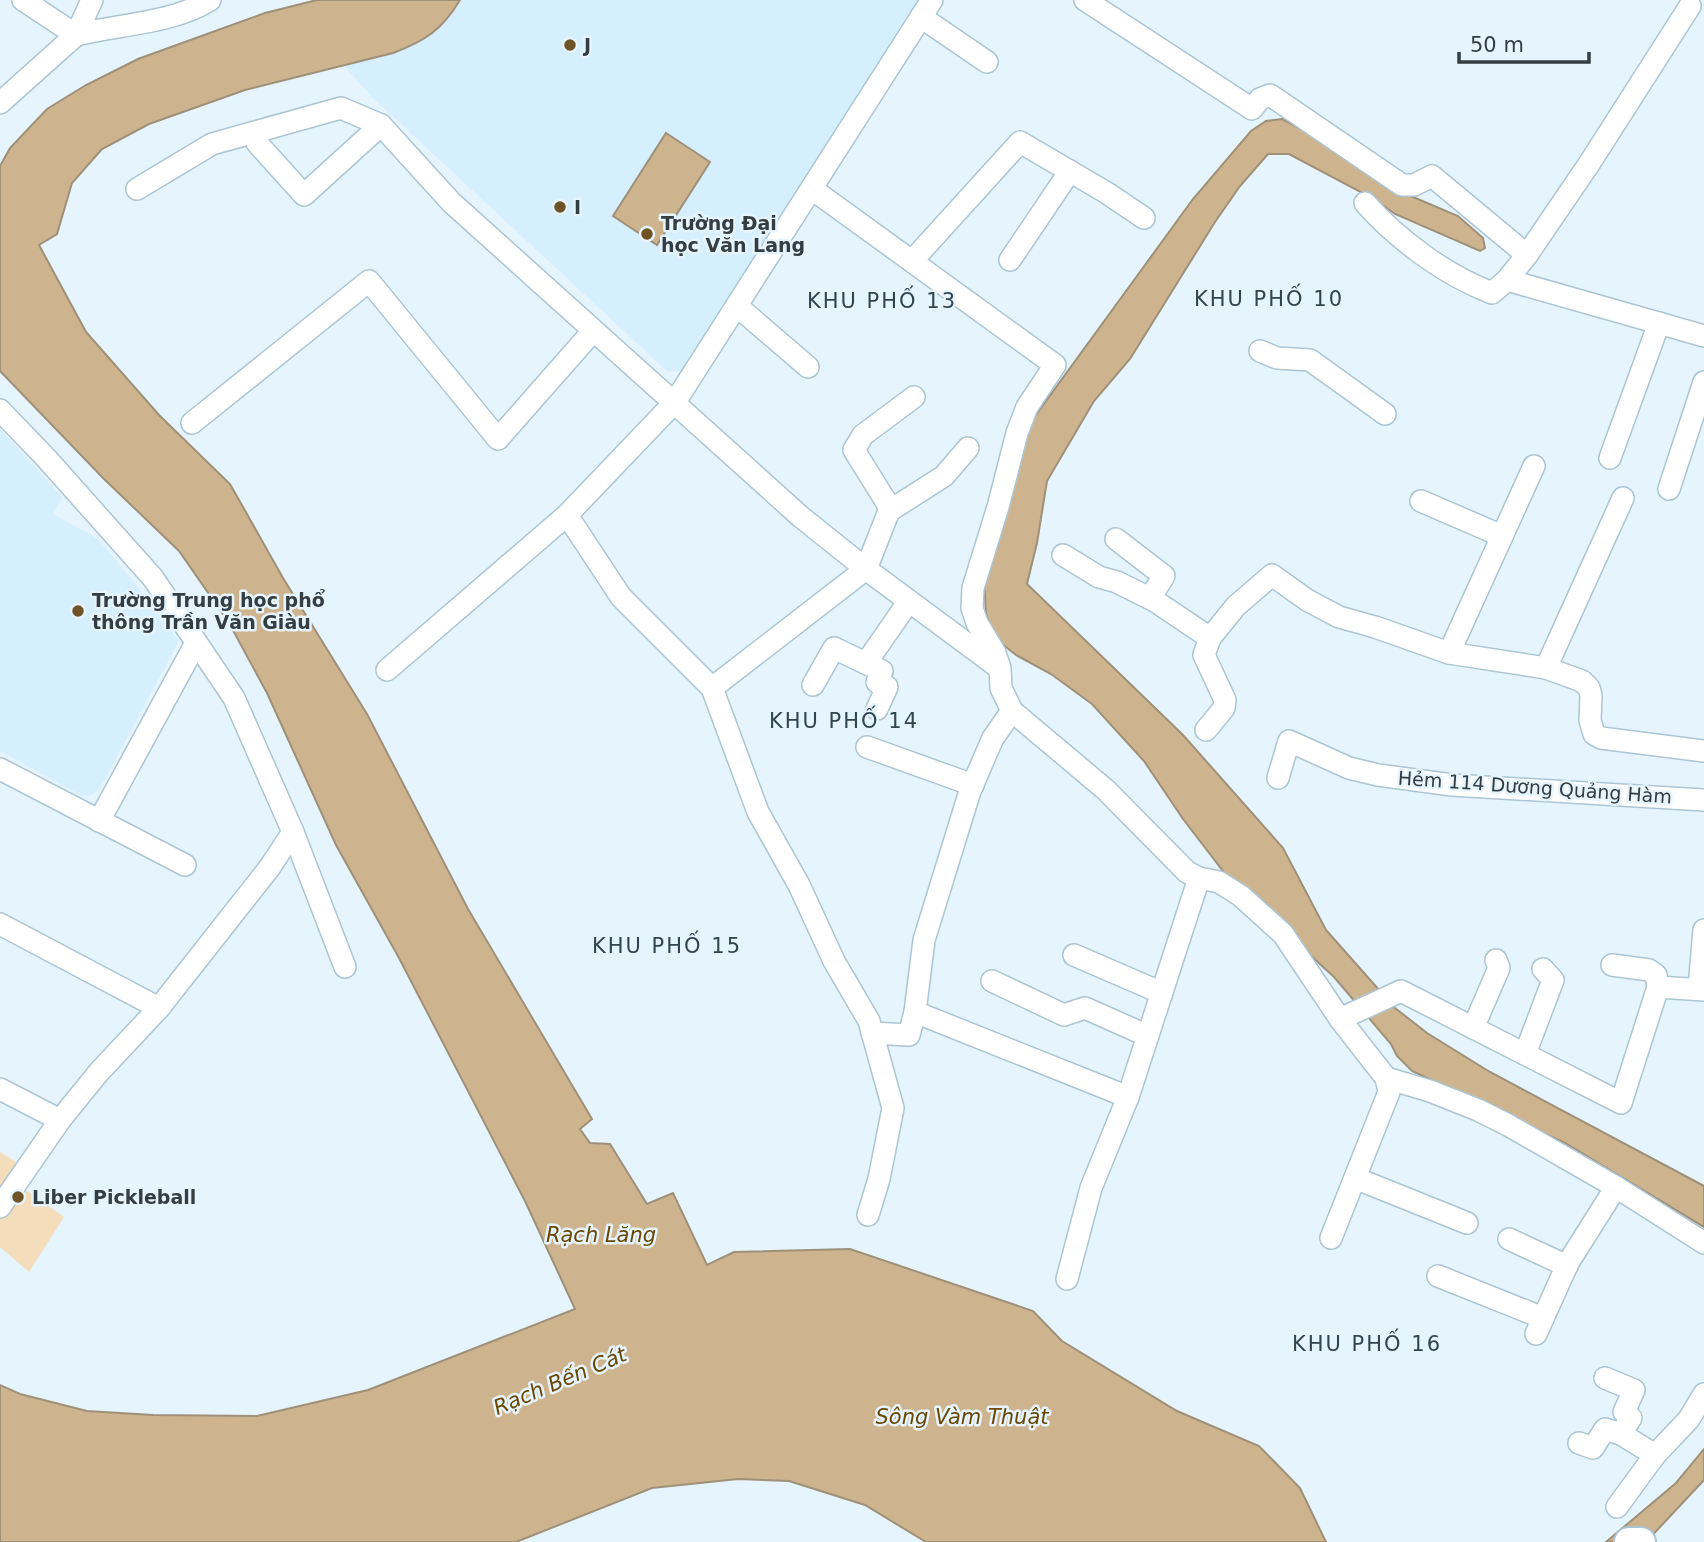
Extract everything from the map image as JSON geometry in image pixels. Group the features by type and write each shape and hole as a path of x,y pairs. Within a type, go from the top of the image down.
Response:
{"main road":[{"path":"1629,1542 1641,1542"}],"street":[{"path":"23,0 76,35 131,26 210,0"},
{"path":"0,103 76,35 92,0"},
{"path":"1085,0 1252,109 1260,99 1270,95 1402,185 1414,185 1432,176 1527,255"},
{"path":"1365,203 1396,233 1465,279 1492,293 1507,280 1527,255 1690,6"},
{"path":"387,670 567,515 675,402 812,189 862,105 927,8 987,62"},
{"path":"137,189 212,144 341,108 381,125 451,202 802,517 866,569 1000,668"},
{"path":"257,143 304,195 381,125"},
{"path":"912,261 1020,142 1144,218"},
{"path":"1010,260 1070,171"},
{"path":"812,189 1055,365 1027,407 1017,433 973,588 972,608 976,623 995,653 1000,668 1001,688 1012,711 1098,783 1187,872 1199,878 1219,882 1241,896 1283,934 1340,1019 1386,1078 1388,1091 1331,1238"},
{"path":"1507,280 1704,335"},
{"path":"192,423 369,281 498,439 593,331"},
{"path":"737,306 808,367"},
{"path":"1610,458 1658,323"},
{"path":"1260,351 1277,358 1310,360 1385,414"},
{"path":"1669,489 1704,382"},
{"path":"712,688 866,569 889,512 887,503 854,450 863,435 914,397"},
{"path":"0,410 153,578 234,698 293,832 345,967"},
{"path":"889,512 944,476 968,448"},
{"path":"1449,653 1534,466"},
{"path":"1546,668 1623,498"},
{"path":"1421,501 1502,536"},
{"path":"567,515 621,597 712,688 758,812 799,885 834,961 869,1021 893,1108 879,1180 869,1214"},
{"path":"1116,539 1164,576 1150,598"},
{"path":"1063,555 1098,577 1117,582 1150,598 1210,638"},
{"path":"1206,730 1224,708 1225,700 1204,655 1210,638 1236,606 1272,575 1307,600 1339,617 1449,653 1546,668 1582,681 1589,688 1591,695 1590,720 1594,734 1601,738 1704,751"},
{"path":"866,663 909,601"},
{"path":"99,821 196,643"},
{"path":"813,685 834,648 882,671 877,682 887,687 877,709"},
{"path":"872,1033 909,1035 915,1012 924,940 973,785 993,738 1012,711"},
{"name":"Hẻm 114 Dương Quảng Hàm","path":"1278,778 1289,741 1349,768 1378,775 1452,785 1704,800"},
{"path":"867,747 973,785"},
{"path":"0,769 184,865"},
{"path":"0,1207 60,1120 99,1072 159,1008 270,867 293,832"},
{"path":"1067,1279 1091,1188 1128,1097 1199,878"},
{"path":"0,925 159,1008"},
{"path":"1658,987 1701,989 1704,930"},
{"path":"1074,955 1162,993"},
{"path":"1473,1028 1499,968 1496,960"},
{"path":"1340,1019 1401,991 1621,1103 1658,987 1656,975 1649,970 1612,965"},
{"path":"1525,1054 1553,980 1543,969"},
{"path":"992,981 1064,1015 1085,1008 1148,1036"},
{"path":"915,1012 1128,1097"},
{"path":"1386,1078 1430,1091 1478,1110 1616,1187 1704,1242"},
{"path":"0,1089 60,1120"},
{"path":"1354,1178 1467,1223"},
{"path":"1438,1276 1540,1326 1567,1266 1616,1187"},
{"path":"1509,1239 1567,1266"},
{"path":"1605,1378 1634,1390 1624,1412 1631,1418 1621,1434"},
{"path":"1617,1507 1655,1455 1689,1419 1704,1394"},
{"path":"1579,1443 1593,1448 1605,1429 1621,1434 1655,1455"}],"shaded area":[{"name":"Trường Đại học Văn Lang","path":"460,0 923,0 686,372 667,371 372,97 344,66 415,44 447,21"},
{"name":"Trường Trung học phổ thông Trần Văn Giàu","path":"0,429 62,497 53,514 98,539 179,641 99,790 84,797 0,751"},
{"name":"Liber Pickleball","path":"0,1152 21,1165 9,1178 64,1217 29,1272 0,1247"}],"water":[{"name":"Sông Vàm Thuật","path":"317,0 460,0 439,27 424,39 404,49 245,90 149,124 102,149 72,183 57,234 39,245 86,332 159,415 230,484 283,578 367,714 468,909 592,1119 580,1129 590,1143 610,1144 647,1204 673,1193 707,1265 734,1252 850,1249 1033,1311 1062,1341 1177,1411 1259,1446 1300,1488 1326,1542 926,1542 865,1505 789,1481 738,1479 652,1488 516,1542 0,1542 0,1385 20,1394 87,1411 257,1416 368,1390 575,1309 525,1201 399,958 336,845 267,693 229,623 179,551 104,479 0,371 0,166 10,148 47,109 86,85 138,59 265,13"},
{"path":"1282,119 1313,135 1399,191 1458,216 1483,238 1485,248 1480,251 1395,214 1374,199 1289,154 1268,154 1240,186 1215,222 1130,359 1094,401 1047,481 1027,584 1183,735 1283,848 1326,930 1395,1008 1427,1033 1490,1072 1704,1186 1704,1227 1565,1143 1412,1071 1334,977 1233,884 1183,819 1144,761 1092,704 1051,674 1016,655 993,633 986,614 984,578 999,522 1033,419 1193,199 1251,131 1266,121"},
{"path":"666,133 710,162 657,245 613,216"},
{"path":"1704,1449 1704,1480 1646,1542 1606,1542 1676,1483"}],"place":[{"name":"J","path":"570,45"},
{"name":"I","path":"560,207"},
{"name":"Trường Đại học Văn Lang","path":"647,234"},
{"name":"Trường Trung học phổ thông Trần Văn Giàu","path":"78,611"},
{"name":"Liber Pickleball","path":"18,1197"}],"district":[{"name":"KHU PHỐ 10","path":"1269,299"},
{"name":"KHU PHỐ 13","path":"882,301"},
{"name":"KHU PHỐ 14","path":"844,721"},
{"name":"KHU PHỐ 15","path":"667,946"},
{"name":"KHU PHỐ 16","path":"1367,1344"}],"water label":[{"name":"Rạch Lăng","path":"601,1235"},
{"name":"Rạch Bến Cát","path":"560,1381"}]}
